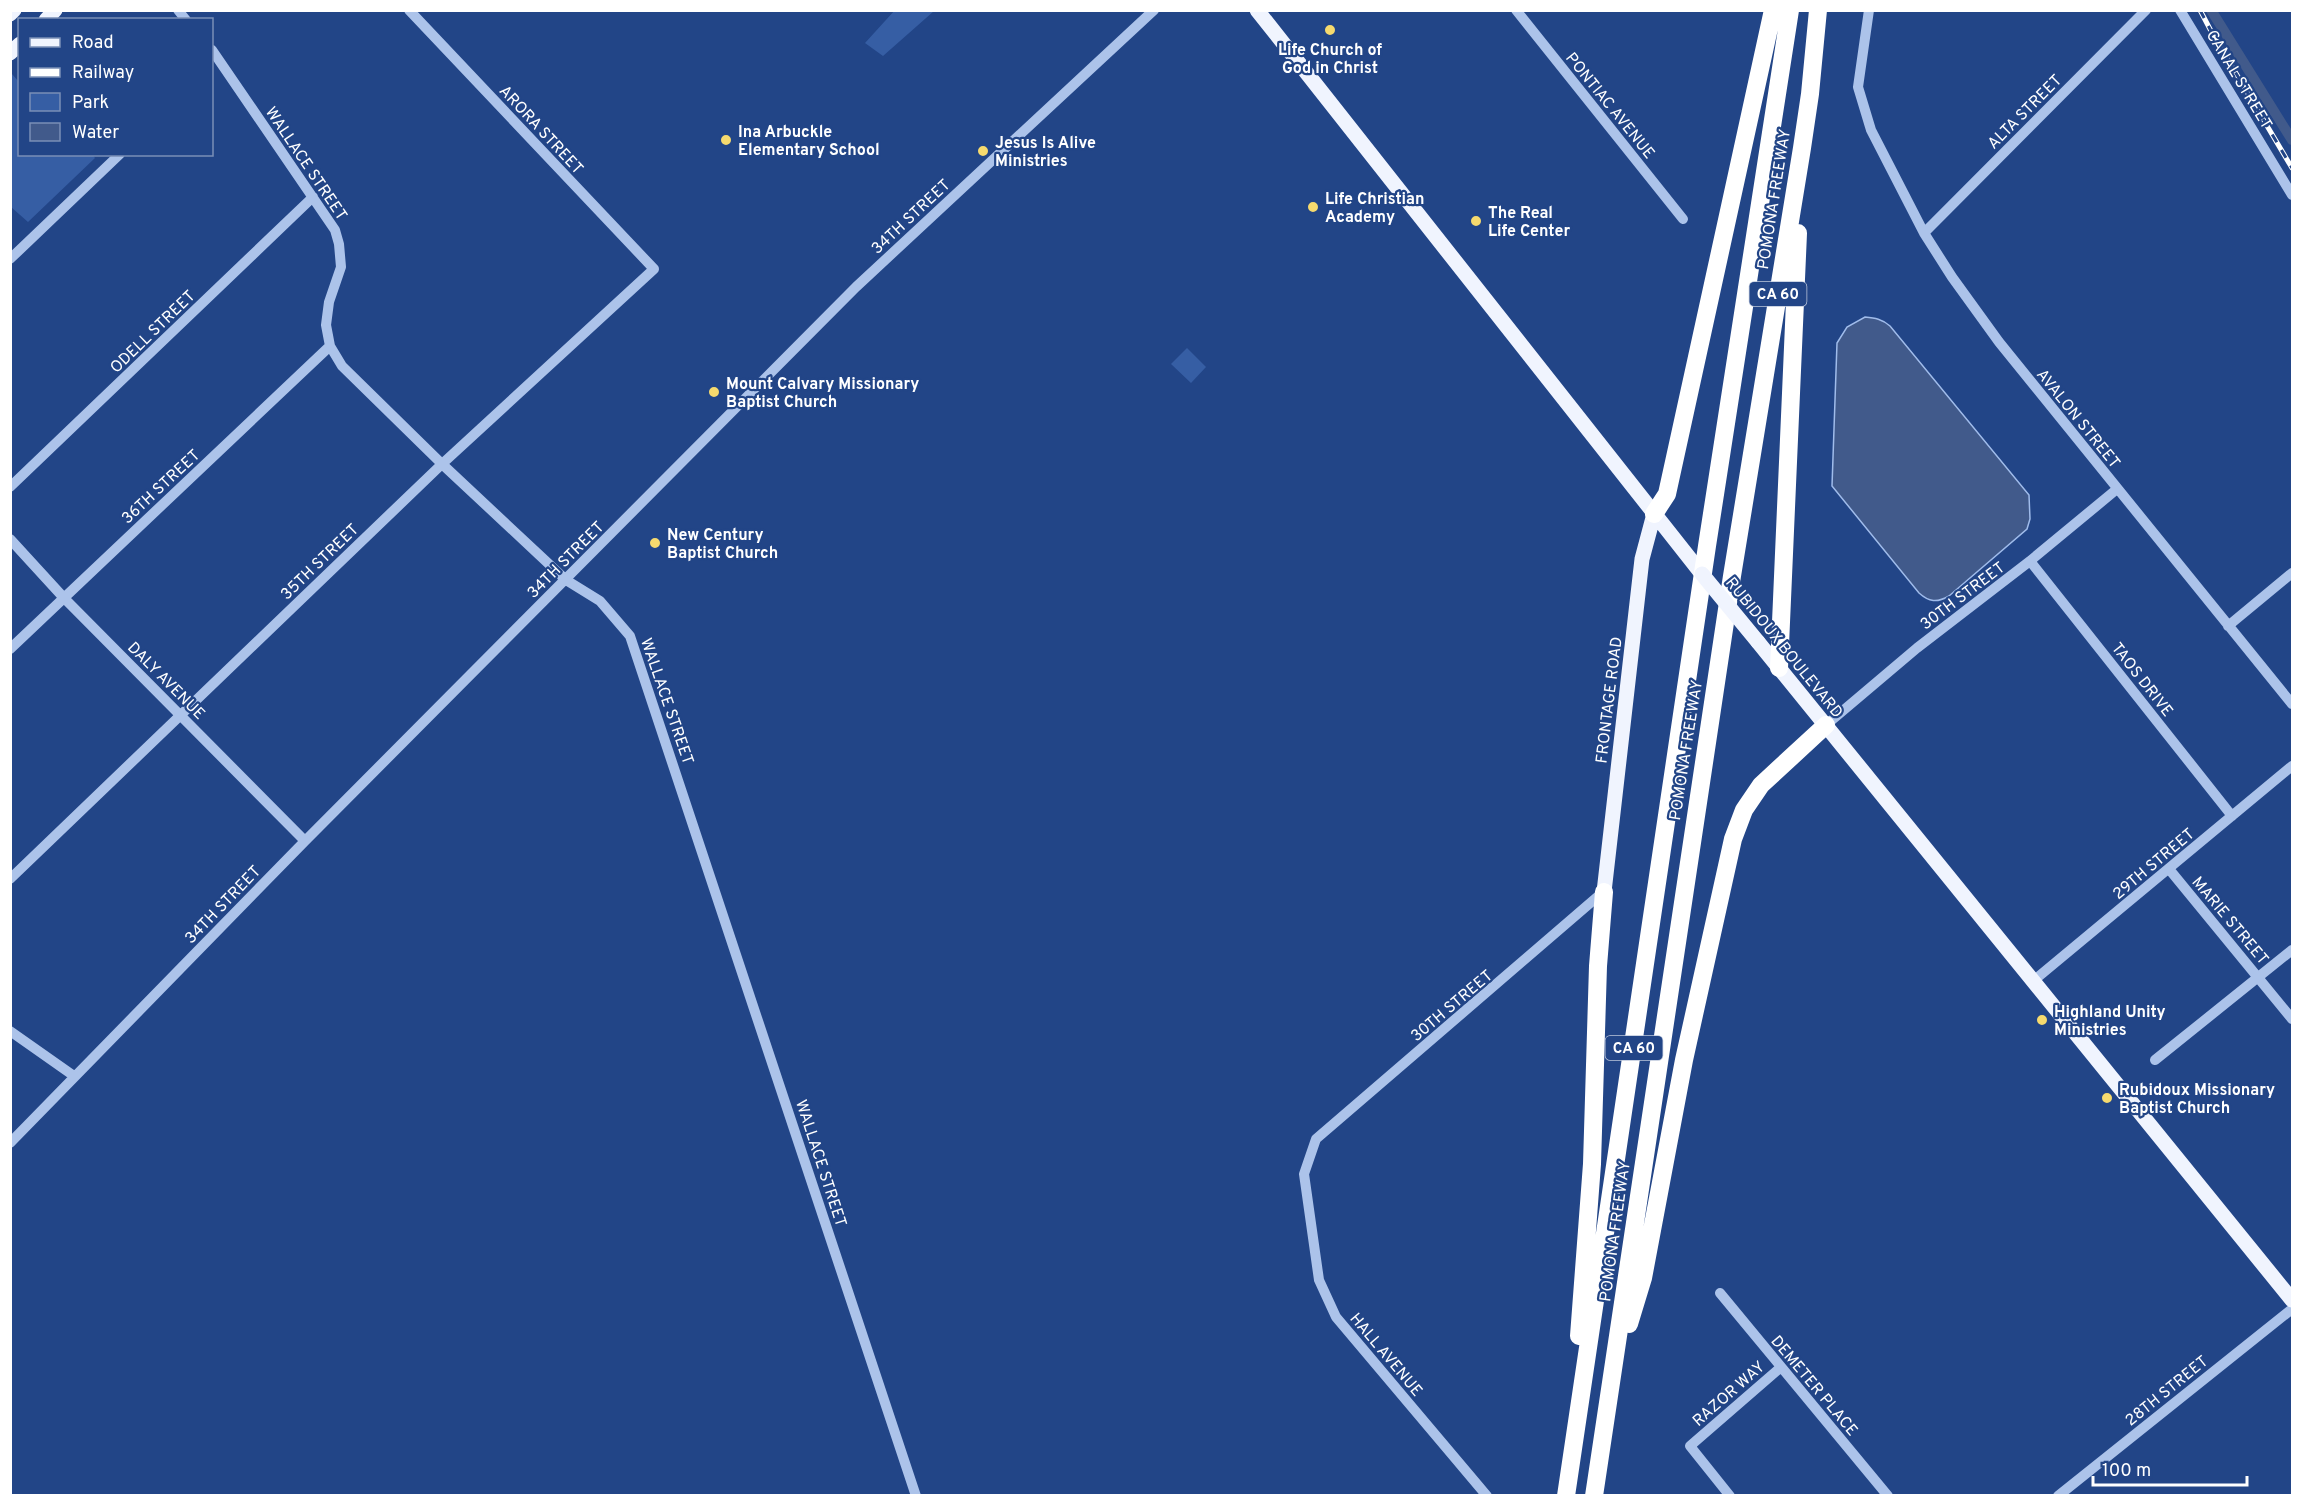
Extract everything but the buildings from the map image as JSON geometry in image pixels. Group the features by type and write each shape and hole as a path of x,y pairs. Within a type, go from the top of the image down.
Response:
{"highway":[{"path":"1654,514 1667,494 1773,10"},
{"name":"POMONA FREEWAY","path":"1567,1488 1790,10"},
{"name":"POMONA FREEWAY","path":"1594,1496 1731,576 1810,94 1818,10"},
{"path":"1779,669 1797,251 1810,94"},
{"path":"1613,1374 1643,1278 1684,1060 1733,840 1744,810 1761,785 1826,725"},
{"path":"1567,1488 1592,1164 1598,966 1604,892"}],"main road":[{"path":"10,14 14,10"},
{"name":"RUBIDOUX BOULEVARD","path":"1257,10 1677,545 1826,725 2292,1300"},
{"name":"FRONTAGE ROAD","path":"1604,892 1642,559 1654,514"}],"street":[{"name":"ARORA STREET","path":"409,10 654,269"},
{"name":"34TH STREET","path":"10,1143 305,841 856,287 1154,10"},
{"name":"AVALON STREET","path":"1869,10 1858,87 1871,130 1924,233 1952,277 1999,342 2292,704"},
{"name":"ALTA STREET","path":"1924,233 2146,10"},
{"name":"CANAL STREET","path":"2180,10 2292,195"},
{"name":"PONTIAC AVENUE","path":"1523,13 1683,219"},
{"name":"WALLACE STREET","path":"215,63 335,230 340,255 339,274 327,313 327,336 342,366 566,580 600,601 630,636 916,1496"},
{"path":"10,259 118,156"},
{"name":"ODELL STREET","path":"10,487 313,197"},
{"name":"35TH STREET","path":"10,879 442,464 654,269"},
{"name":"36TH STREET","path":"10,649 330,346"},
{"name":"30TH STREET","path":"1826,725 1917,648 2030,561 2117,489"},
{"name":"DALY AVENUE","path":"10,539 64,598 305,841"},
{"name":"TAOS DRIVE","path":"2030,561 2232,816"},
{"path":"2228,626 2292,573"},
{"name":"29TH STREET","path":"2032,982 2292,766"},
{"name":"MARIE STREET","path":"2169,869 2292,1019"},
{"name":"30TH STREET","path":"1316,1139 1604,892"},
{"path":"2155,1060 2292,950"},
{"path":"10,1031 74,1076"},
{"name":"HALL AVENUE","path":"1316,1139 1304,1174 1319,1280 1336,1317 1485,1495"},
{"name":"DEMETER PLACE","path":"1720,1293 1888,1496"},
{"name":"28TH STREET","path":"2058,1496 2292,1309"},
{"name":"RAZOR WAY","path":"1730,1496 1690,1446 1780,1368"}],"green space":[{"path":"895,10 934,11 883,56 865,43"},
{"path":"12,74 18,81 18,156 94,156 95,158 28,222 11,207 10,76"},
{"path":"1187,348 1206,367 1191,383 1171,364"}],"water":[{"path":"1865,317 1878,319 1890,326 2029,495 2030,519 2027,529 1949,596 1941,600 1930,600 1919,593 1832,486 1837,343 1847,327"}],"waterway":[{"path":"2211,10 2292,140"}],"railway":[{"path":"2200,10 2292,168"}],"place":[{"name":"Life Church of God in Christ","path":"1330,30"},
{"name":"Ina Arbuckle Elementary School","path":"726,140"},
{"name":"Jesus Is Alive Ministries","path":"983,151"},
{"name":"Life Christian Academy","path":"1313,207"},
{"name":"The Real Life Center","path":"1476,221"},
{"name":"Mount Calvary Missionary Baptist Church","path":"714,392"},
{"name":"New Century Baptist Church","path":"655,543"},
{"name":"Highland Unity Ministries","path":"2042,1020"},
{"name":"Rubidoux Missionary Baptist Church","path":"2107,1098"}]}
